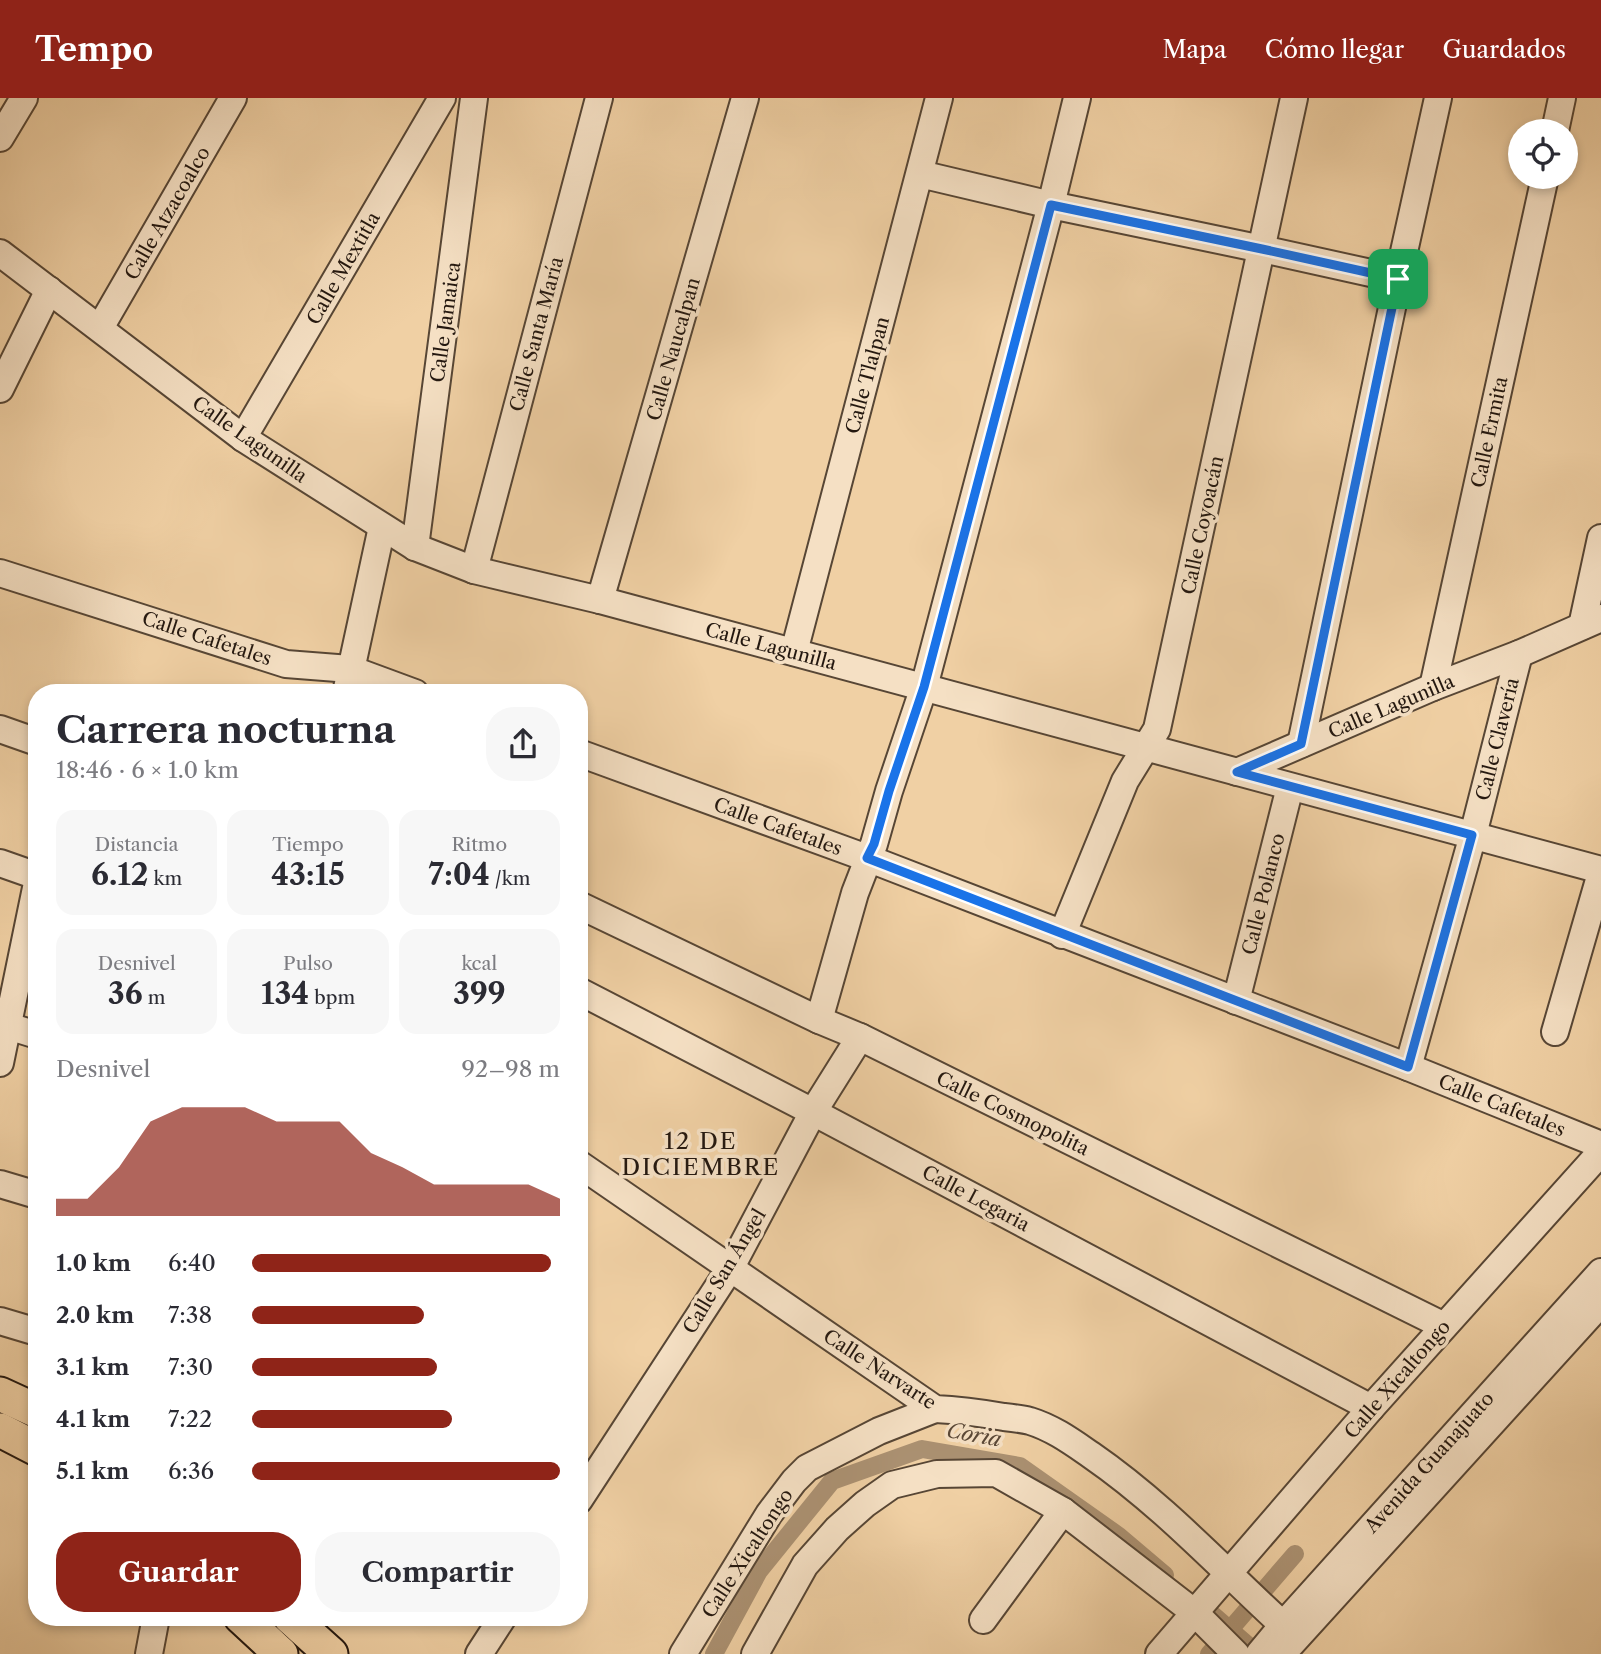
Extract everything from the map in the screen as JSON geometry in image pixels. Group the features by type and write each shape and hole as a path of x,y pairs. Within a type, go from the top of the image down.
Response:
{"main road":[{"path":"0,1394 28,1407"},
{"path":"0,1430 28,1444"},
{"path":"251,1626 281,1654"},
{"path":"301,1626 331,1654"}],"street":[{"path":"0,138 24,98"},
{"name":"Calle Atzacoalco","path":"100,328 233,98"},
{"name":"Calle Mextitla","path":"243,438 442,98"},
{"name":"Calle Jamaica","path":"415,547 474,98"},
{"name":"Calle Naucalpan","path":"600,600 745,98"},
{"name":"Calle Tlalpan","path":"794,652 939,98"},
{"path":"819,1020 855,893 874,844 924,687 1077,98"},
{"name":"Calle Coyoacán","path":"1062,935 1125,780 1157,729 1294,98"},
{"path":"1301,744 1438,98"},
{"path":"1558,119 1562,98"},
{"name":"Calle Santa María","path":"474,570 595,99"},
{"path":"919,174 1398,279"},
{"name":"Calle Ermita","path":"1433,687 1542,189"},
{"name":"Calle Lagunilla","path":"0,253 243,438 415,547 474,570 600,600 1237,772 1591,622"},
{"path":"0,389 49,290"},
{"path":"348,681 382,527"},
{"path":"1591,622 1601,538"},
{"name":"Calle Cafetales","path":"0,573 286,664 348,681"},
{"name":"Calle Clavería","path":"1408,1067 1519,654"},
{"path":"0,729 28,739"},
{"name":"Calle Cafetales","path":"588,756 867,858 1408,1067 1601,1145"},
{"path":"1237,772 1601,872 1555,1032"},
{"name":"Calle Polanco","path":"1237,1001 1290,787"},
{"path":"0,863 28,873"},
{"name":"Calle Cosmopolita","path":"588,909 860,1037 1444,1325"},
{"path":"0,1063 28,927"},
{"name":"Calle Legaria","path":"588,996 1371,1408"},
{"path":"8,1026 28,1032"},
{"name":"Calle San Ángel","path":"588,1486 731,1267 813,1112 860,1037"},
{"name":"Calle Xicaltongo","path":"1159,1654 1199,1615 1371,1408 1601,1152"},
{"name":"Calle Narvarte","path":"588,1178 731,1267 935,1409 1030,1421 1058,1433 1113,1470 1188,1534 1230,1578 1276,1637"},
{"path":"0,1184 28,1192"},
{"name":"Avenida Guanajuato","path":"1276,1637 1601,1272"},
{"name":"Avenida Guanajuato","path":"1276,1637 1601,1304"},
{"path":"0,1321 28,1329"},
{"name":"Calle Xicaltongo","path":"683,1654 769,1514 807,1468 879,1431 935,1409"},
{"path":"755,1654 805,1565 865,1504 892,1485 937,1474 996,1473 1063,1511 1199,1615 1234,1652"},
{"path":"983,1620 1063,1511"},
{"path":"149,1654 154,1626"},
{"path":"479,1654 497,1626"}],"waterway":[{"name":"Coria","path":"714,1654 759,1571 832,1481 922,1449 1020,1466 1119,1536 1165,1575"},
{"path":"1209,1654 1295,1554"},
{"name":"Coria","path":"1213,1615 1258,1654"}],"district":[{"name":"12 DE DICIEMBRE","path":"701,1154"}],"route":[{"path":"1051,205 1398,279 1301,744 1237,772 1472,835 1408,1067 867,858 874,844 924,687 1051,205"}]}
